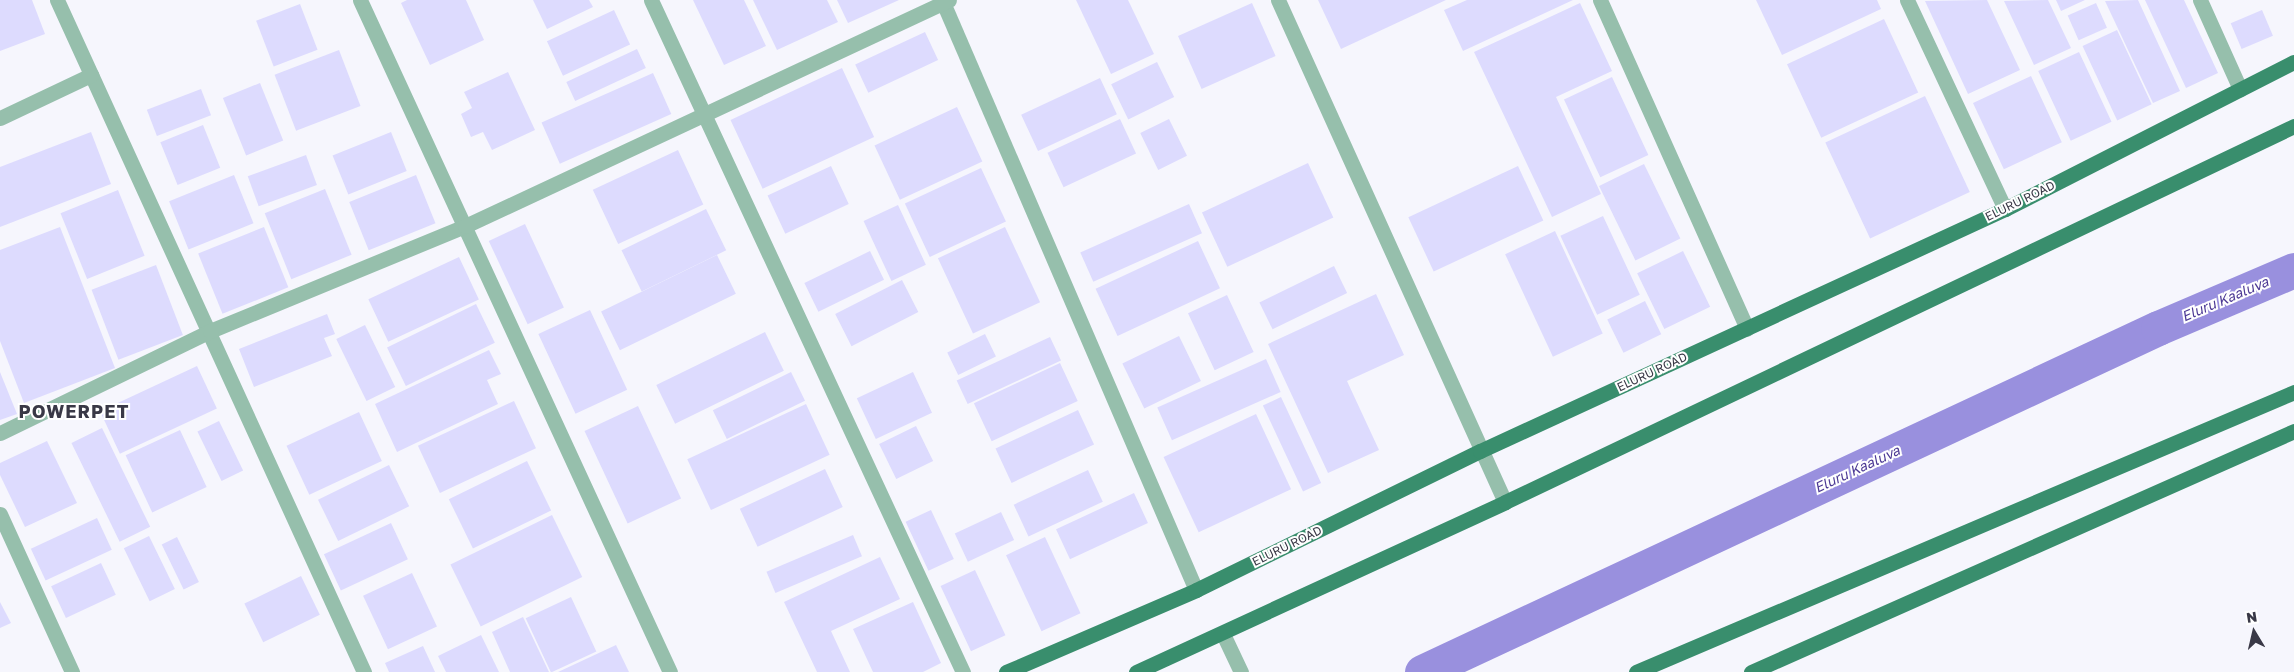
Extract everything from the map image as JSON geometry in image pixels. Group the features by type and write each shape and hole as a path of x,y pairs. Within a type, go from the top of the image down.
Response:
{"main road":[{"name":"ELURU ROAD","path":"1006,672 1196,590 1480,451 2005,209 2294,62"},
{"path":"1136,672 1223,634 1505,502 2294,126"},
{"path":"1636,672 2294,392"},
{"path":"1751,672 2294,431"}],"street":[{"path":"57,0 210,331 364,672"},
{"path":"360,0 670,672"},
{"path":"651,0 962,672"},
{"path":"1278,0 1480,451 1505,502"},
{"path":"1600,0 1747,329"},
{"path":"1907,0 2005,209"},
{"path":"2200,0 2240,89"},
{"path":"0,433 210,331 465,226 945,1 1196,590"},
{"path":"0,118 91,75"},
{"path":"0,514 72,672"},
{"path":"1223,634 1241,672"}],"building":[{"path":"0,0 32,0 45,34 0,51"},
{"path":"407,0 466,0 484,40 430,65 401,3"},
{"path":"533,0 589,0 593,7 547,29"},
{"path":"693,0 744,0 766,46 724,65"},
{"path":"753,0 827,0 838,22 777,50"},
{"path":"837,0 899,0 848,23"},
{"path":"1076,0 1128,0 1154,54 1111,74"},
{"path":"1318,0 1446,0 1341,49"},
{"path":"1467,0 1573,0 1463,51 1444,10"},
{"path":"1756,0 1877,0 1881,9 1782,55"},
{"path":"1987,0 2020,70 1968,94 1925,1"},
{"path":"2048,0 2071,48 2034,65 2004,1"},
{"path":"2056,0 2085,0 2061,11"},
{"path":"2138,0 2180,91 2153,103 2105,1"},
{"path":"2145,0 2184,0 2218,73 2186,88"},
{"path":"1252,3 1276,56 1202,89 1178,36"},
{"path":"1580,3 1612,71 1556,97 1601,194 1552,217 1474,52"},
{"path":"2096,3 2107,28 2079,40 2068,16"},
{"path":"300,4 318,50 274,67 256,21"},
{"path":"614,10 630,44 563,76 547,41"},
{"path":"2262,10 2273,36 2242,49 2231,23"},
{"path":"1884,19 1918,92 1821,138 1787,64"},
{"path":"2117,30 2152,104 2117,120 2083,46"},
{"path":"925,32 938,60 868,93 855,65"},
{"path":"637,49 646,68 575,101 566,82"},
{"path":"339,50 361,106 296,131 275,75"},
{"path":"2079,52 2112,122 2071,141 2038,71"},
{"path":"1157,62 1174,97 1128,119 1111,84"},
{"path":"842,68 874,137 763,189 731,120"},
{"path":"508,72 535,130 492,150 483,132 471,137 461,114 472,108 464,92"},
{"path":"653,73 671,114 560,164 542,123"},
{"path":"2031,76 2062,142 2004,169 1973,103"},
{"path":"1612,77 1648,155 1600,177 1564,99"},
{"path":"1100,78 1117,114 1038,151 1021,115"},
{"path":"260,83 283,140 246,155 223,98"},
{"path":"201,89 211,115 157,136 147,110"},
{"path":"1925,96 1970,192 1870,239 1825,142"},
{"path":"957,107 982,161 900,200 875,145"},
{"path":"1120,119 1136,153 1064,187 1047,153"},
{"path":"1169,119 1187,156 1158,170 1140,133"},
{"path":"203,125 220,168 178,185 160,142"},
{"path":"91,132 111,184 0,227 0,167"},
{"path":"391,132 407,171 348,195 333,156"},
{"path":"678,150 703,204 618,244 593,190"},
{"path":"306,155 317,185 259,206 248,176"},
{"path":"1308,163 1333,217 1227,267 1202,212"},
{"path":"1644,164 1680,239 1635,261 1599,186"},
{"path":"831,166 849,204 785,234 768,196"},
{"path":"1518,166 1543,220 1434,272 1408,217"},
{"path":"981,168 1006,221 930,257 905,203"},
{"path":"234,175 253,223 189,249 169,201"},
{"path":"416,175 435,223 369,250 349,202"},
{"path":"325,189 352,255 291,279 265,213"},
{"path":"118,190 145,256 87,279 61,213"},
{"path":"1189,204 1202,233 1093,282 1080,252"},
{"path":"898,205 926,265 891,281 864,221"},
{"path":"706,209 726,250 642,292 622,250"},
{"path":"1603,216 1640,295 1597,315 1560,236"},
{"path":"525,224 564,307 528,324 489,241"},
{"path":"60,227 115,368 24,403 0,341 0,250"},
{"path":"264,227 288,287 223,314 198,254"},
{"path":"1005,227 1040,302 973,333 938,258"},
{"path":"1555,231 1603,333 1553,357 1505,254"},
{"path":"1198,241 1220,288 1118,336 1096,289"},
{"path":"870,251 884,280 818,312 804,283"},
{"path":"1683,251 1710,307 1664,329 1637,273"},
{"path":"717,255 736,294 620,350 601,312"},
{"path":"459,257 479,300 388,342 368,299"},
{"path":"156,265 183,335 118,360 92,290"},
{"path":"1334,266 1347,293 1273,329 1259,302"},
{"path":"902,280 918,312 852,346 835,314"},
{"path":"1376,294 1404,355 1347,381 1379,450 1328,473 1268,344"},
{"path":"1227,295 1254,352 1215,370 1188,313"},
{"path":"1645,301 1661,334 1623,353 1607,319"},
{"path":"476,304 495,343 406,386 387,347"},
{"path":"590,310 627,390 576,414 538,334"},
{"path":"327,314 335,334 324,338 332,356 254,387 239,349"},
{"path":"365,325 395,387 366,401 336,339"},
{"path":"765,332 784,371 675,424 656,385"},
{"path":"985,334 996,356 958,375 947,352"},
{"path":"1179,336 1201,381 1144,409 1122,364"},
{"path":"1050,337 1061,361 968,404 957,381"},
{"path":"489,350 501,374 487,380 498,404 397,452 375,404"},
{"path":"1266,359 1281,392 1172,440 1157,407"},
{"path":"1060,363 1078,401 992,441 974,403"},
{"path":"197,366 217,409 120,454 100,411"},
{"path":"0,372 17,414 0,420"},
{"path":"791,372 805,401 727,439 713,410"},
{"path":"913,372 932,413 876,439 857,398"},
{"path":"1281,397 1321,483 1303,492 1263,405"},
{"path":"514,401 536,448 440,493 418,446"},
{"path":"806,404 830,455 711,510 687,459"},
{"path":"638,406 681,498 628,523 585,431"},
{"path":"1078,410 1094,444 1012,483 996,448"},
{"path":"359,412 382,461 309,495 286,446"},
{"path":"1256,414 1291,489 1199,532 1164,457"},
{"path":"219,421 243,470 222,481 197,432"},
{"path":"916,426 933,461 896,479 879,444"},
{"path":"102,428 150,527 120,542 71,443"},
{"path":"180,430 207,487 152,512 126,455"},
{"path":"47,441 77,503 25,527 0,475 0,463"},
{"path":"527,461 551,510 473,549 449,499"},
{"path":"389,465 409,506 338,541 318,500"},
{"path":"825,469 843,507 758,547 740,509"},
{"path":"1088,470 1103,502 1028,536 1014,505"},
{"path":"1134,493 1148,523 1070,559 1056,529"},
{"path":"931,510 954,559 928,571 906,522"},
{"path":"1001,512 1014,540 968,562 955,534"},
{"path":"552,515 582,577 481,627 450,565"},
{"path":"97,518 112,550 46,581 31,549"},
{"path":"391,523 408,559 341,591 324,554"},
{"path":"853,535 862,556 775,593 766,572"},
{"path":"149,536 175,589 150,601 124,548"},
{"path":"177,537 199,582 184,589 162,544"},
{"path":"1045,537 1080,613 1042,631 1006,555"},
{"path":"880,557 900,599 831,631 850,672 817,672 784,602"},
{"path":"101,563 116,595 66,618 51,586"},
{"path":"975,570 1005,635 971,651 941,586"},
{"path":"412,573 437,626 388,649 363,596"},
{"path":"301,576 320,615 263,642 244,604"},
{"path":"571,597 596,651 551,672 526,618"},
{"path":"0,602 11,623 0,628"},
{"path":"913,602 941,663 923,672 873,672 853,629"},
{"path":"523,617 549,672 510,672 492,632"},
{"path":"481,635 499,672 446,672 438,656"},
{"path":"616,645 629,672 558,672"},
{"path":"423,646 435,672 389,672 385,663"}],"waterway":[{"name":"Eluru Kaaluva","path":"1422,672 2158,328 2294,270"}],"district":[{"name":"POWERPET","path":"74,411"}]}
